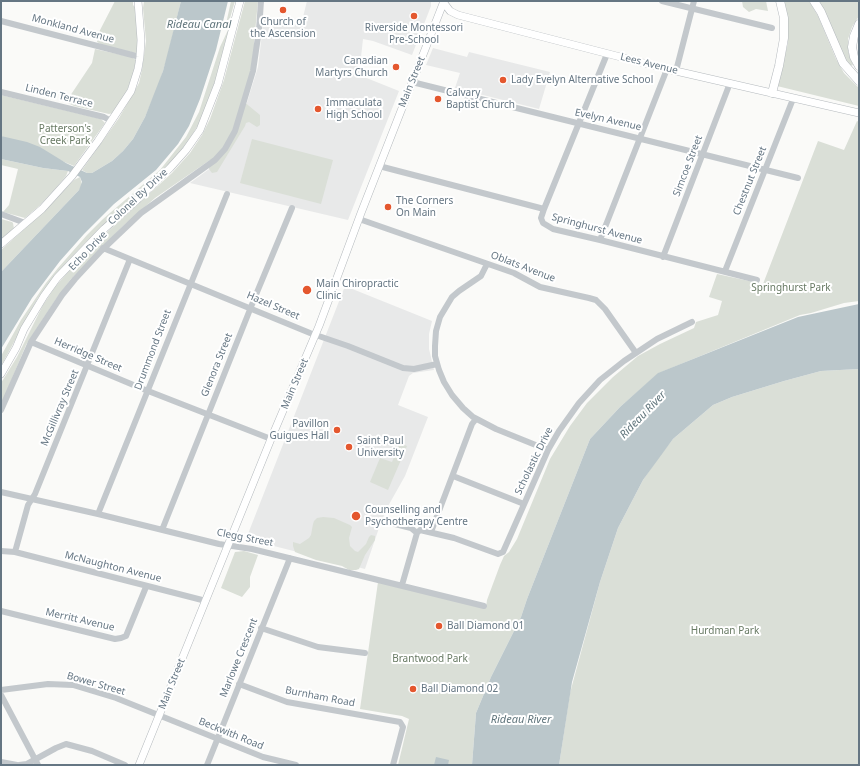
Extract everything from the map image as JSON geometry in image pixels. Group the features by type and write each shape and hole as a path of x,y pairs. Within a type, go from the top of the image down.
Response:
{"highway":[{"path":"772,94 784,38 784,18 780,1"},
{"path":"814,1 821,12 843,63 859,81"},
{"path":"859,24 854,36 852,47 854,57 859,66"}],"main road":[{"path":"1,244 42,209 72,176 98,141 131,91 140,57 141,40 138,1"},
{"name":"Colonel By Drive","path":"1,374 16,348 24,329 57,278 104,229 170,168 186,150 200,130 218,84 240,1"},
{"name":"Lees Avenue","path":"443,2 450,11 458,15 667,69 859,113"},
{"name":"Main Street","path":"139,765 271,439 316,335 379,166 443,2"}],"street":[{"name":"Echo Drive","path":"1,410 31,342 62,295 103,248 141,213 215,160 224,149 235,131 252,75 259,30 261,1"},
{"path":"662,1 772,28"},
{"path":"676,71 694,1"},
{"name":"Monkland Avenue","path":"1,21 140,57"},
{"path":"544,209 607,54"},
{"path":"600,240 667,69"},
{"name":"Evelyn Avenue","path":"412,82 798,178"},
{"name":"Simcoe Street","path":"663,257 730,83"},
{"name":"Linden Terrace","path":"1,92 104,117 111,121"},
{"name":"Chestnut Street","path":"725,271 793,99"},
{"name":"Springhurst Avenue","path":"379,166 544,209 541,218 543,223 548,227 757,280"},
{"name":"Drummond Street","path":"98,514 227,194"},
{"name":"Glenora Street","path":"162,530 292,208"},
{"path":"1,214 25,223"},
{"name":"Oblats Avenue","path":"359,219 514,273 540,287 596,300 605,309 636,353"},
{"name":"Hazel Street","path":"103,248 316,335 403,368 414,369 437,364"},
{"name":"McGillivray Street","path":"15,552 28,505 32,499 88,366 130,259"},
{"path":"487,264 485,271 478,279 459,290 452,297 440,317 436,331 435,346 437,364 444,382 452,395 463,408 476,419 496,429 548,450"},
{"name":"Scholastic Drive","path":"431,532 454,538 498,554 504,552 548,450 586,395 607,374 636,353 657,339 692,322"},
{"name":"Herridge Street","path":"31,342 148,391 271,439"},
{"path":"402,585 417,533 420,530 431,532 472,424 476,419"},
{"path":"453,476 524,504"},
{"name":"Clegg Street","path":"1,492 219,544 252,548 484,606"},
{"path":"395,524 411,528 417,533"},
{"path":"1,550 15,552"},
{"name":"McNaughton Avenue","path":"15,552 146,587 206,601"},
{"name":"Marlowe Crescent","path":"206,765 290,558"},
{"name":"Merritt Avenue","path":"1,611 114,639 121,638 126,636 146,587"},
{"path":"261,628 318,647 365,653"},
{"name":"Bower Street","path":"1,690 48,684 73,685 116,698 159,716"},
{"name":"Burnham Road","path":"239,684 287,702 400,722 403,727 393,765"},
{"path":"1,695 38,765"},
{"name":"Beckwith Road","path":"159,716 263,758 296,765"},
{"path":"1,763 18,765 27,764 35,758 66,744 92,750 125,765"}],"shaded area":[{"name":"Immaculata High School","path":"307,1 431,1 431,6 412,55 373,41 363,39 359,75 399,91 348,220 190,183 220,161 239,128 258,67 264,17 301,25"},
{"name":"Lady Evelyn Alternative School","path":"433,48 467,57 469,52 550,72 539,109 455,88 460,73 426,65"},
{"name":"Saint Paul University","path":"345,286 432,321 429,334 429,349 434,370 413,373 409,376 398,405 428,417 405,476 387,508 365,569 246,539"}],"green space":[{"path":"115,1 133,1 138,26 138,51 136,53 104,46 97,42 98,34"},
{"path":"144,1 181,1 159,84 145,117 133,139 112,161 92,173 87,173 82,170 119,118 139,83 146,41 143,8"},
{"path":"231,1 235,1 228,25 226,24"},
{"path":"245,1 258,1 254,58 243,101 260,115 260,125 257,127 249,122 246,123 217,172 212,173 209,169 210,160 155,198 123,226 71,279 26,345 1,405 1,383 17,357 43,305 55,287 74,265 105,234 172,173 190,153 202,135 210,119 224,80"},
{"path":"742,1 766,1 768,11 756,9 749,12 743,7"},
{"path":"783,1 809,1 818,16 836,59 844,73 859,88 859,106 777,86 788,43 788,21"},
{"path":"819,1 859,1 859,16 852,27 848,39 848,51 853,65 850,66 844,57"},
{"path":"228,30 230,31 212,92 200,122 189,140 176,158 86,242 56,274 38,298 1,366 1,356 21,320 58,268 103,219 160,170 186,137 199,112 220,47"},
{"path":"95,49 131,57 136,60 133,75 126,93 113,113 109,114 74,106 66,102 92,63"},
{"name":"Patterson's Creek Park","path":"1,95 101,119 105,123 74,166 1,136"},
{"path":"857,121 859,122 859,301 844,303 800,315 659,373 620,407 590,439 521,617 491,677 476,713 472,765 398,765 409,719 402,716 360,709 378,582 486,608 487,600 500,565 504,556 509,552 517,539 550,459 570,426 587,403 613,377 638,356 694,328 696,322 718,315 722,301 709,297 717,274 763,284 818,141 844,150"},
{"path":"252,139 333,160 321,204 240,183"},
{"name":"Patterson's Creek Park","path":"1,159 43,168 68,171 66,176 56,188 25,218 3,212 9,205 18,169 1,165"},
{"path":"80,177 82,185 79,190 1,272 1,250 41,214 74,180"},
{"path":"1,219 12,222 14,229 1,240"},
{"name":"Hurdman Park","path":"859,369 859,765 559,765 570,693 600,582 618,528 643,480 658,458 673,439 713,405 732,397 821,371"},
{"path":"400,443 407,446 388,490 370,482 380,458 392,462"},
{"path":"317,518 334,518 352,527 349,538 350,546 355,551 358,552 366,544 371,535 375,536 375,540 365,555 359,569 349,570 342,566 316,560 295,552 293,542 300,544 309,538 314,521"},
{"path":"244,551 258,555 250,577 250,587 242,597 221,588 235,552"}],"water":[{"name":"Rideau Canal","path":"181,1 228,1 216,50 200,99 189,126 178,144 156,170 114,204 60,261 32,298 1,349 1,272 79,190 82,182 80,177 68,171 43,168 1,159 1,136 27,142 40,147 66,163 87,173 92,173 112,161 133,139 145,117 163,71"},
{"name":"Rideau River","path":"859,304 859,369 821,371 732,397 713,405 673,439 643,480 618,528 600,582 572,682 559,765 472,765 476,713 491,677 521,617 590,439 620,407 658,373 798,317"},
{"path":"436,757 449,760 448,765 434,765"}],"place":[{"name":"Church of the Ascension","path":"283,10"},
{"name":"Riverside Montessori Pre-School","path":"414,16"},
{"name":"Canadian Martyrs Church","path":"396,67"},
{"name":"Lady Evelyn Alternative School","path":"503,80"},
{"name":"Calvary Baptist Church","path":"438,99"},
{"name":"Immaculata High School","path":"318,109"},
{"name":"The Corners On Main","path":"388,207"},
{"name":"Main Chiropractic Clinic","path":"307,290"},
{"name":"Pavillon Guigues Hall","path":"337,430"},
{"name":"Saint Paul University","path":"349,447"},
{"name":"Counselling and Psychotherapy Centre","path":"356,516"},
{"name":"Ball Diamond 01","path":"439,626"},
{"name":"Ball Diamond 02","path":"413,689"}],"park label":[{"name":"Springhurst Park","path":"791,288"},
{"name":"Brantwood Park","path":"430,659"}]}
